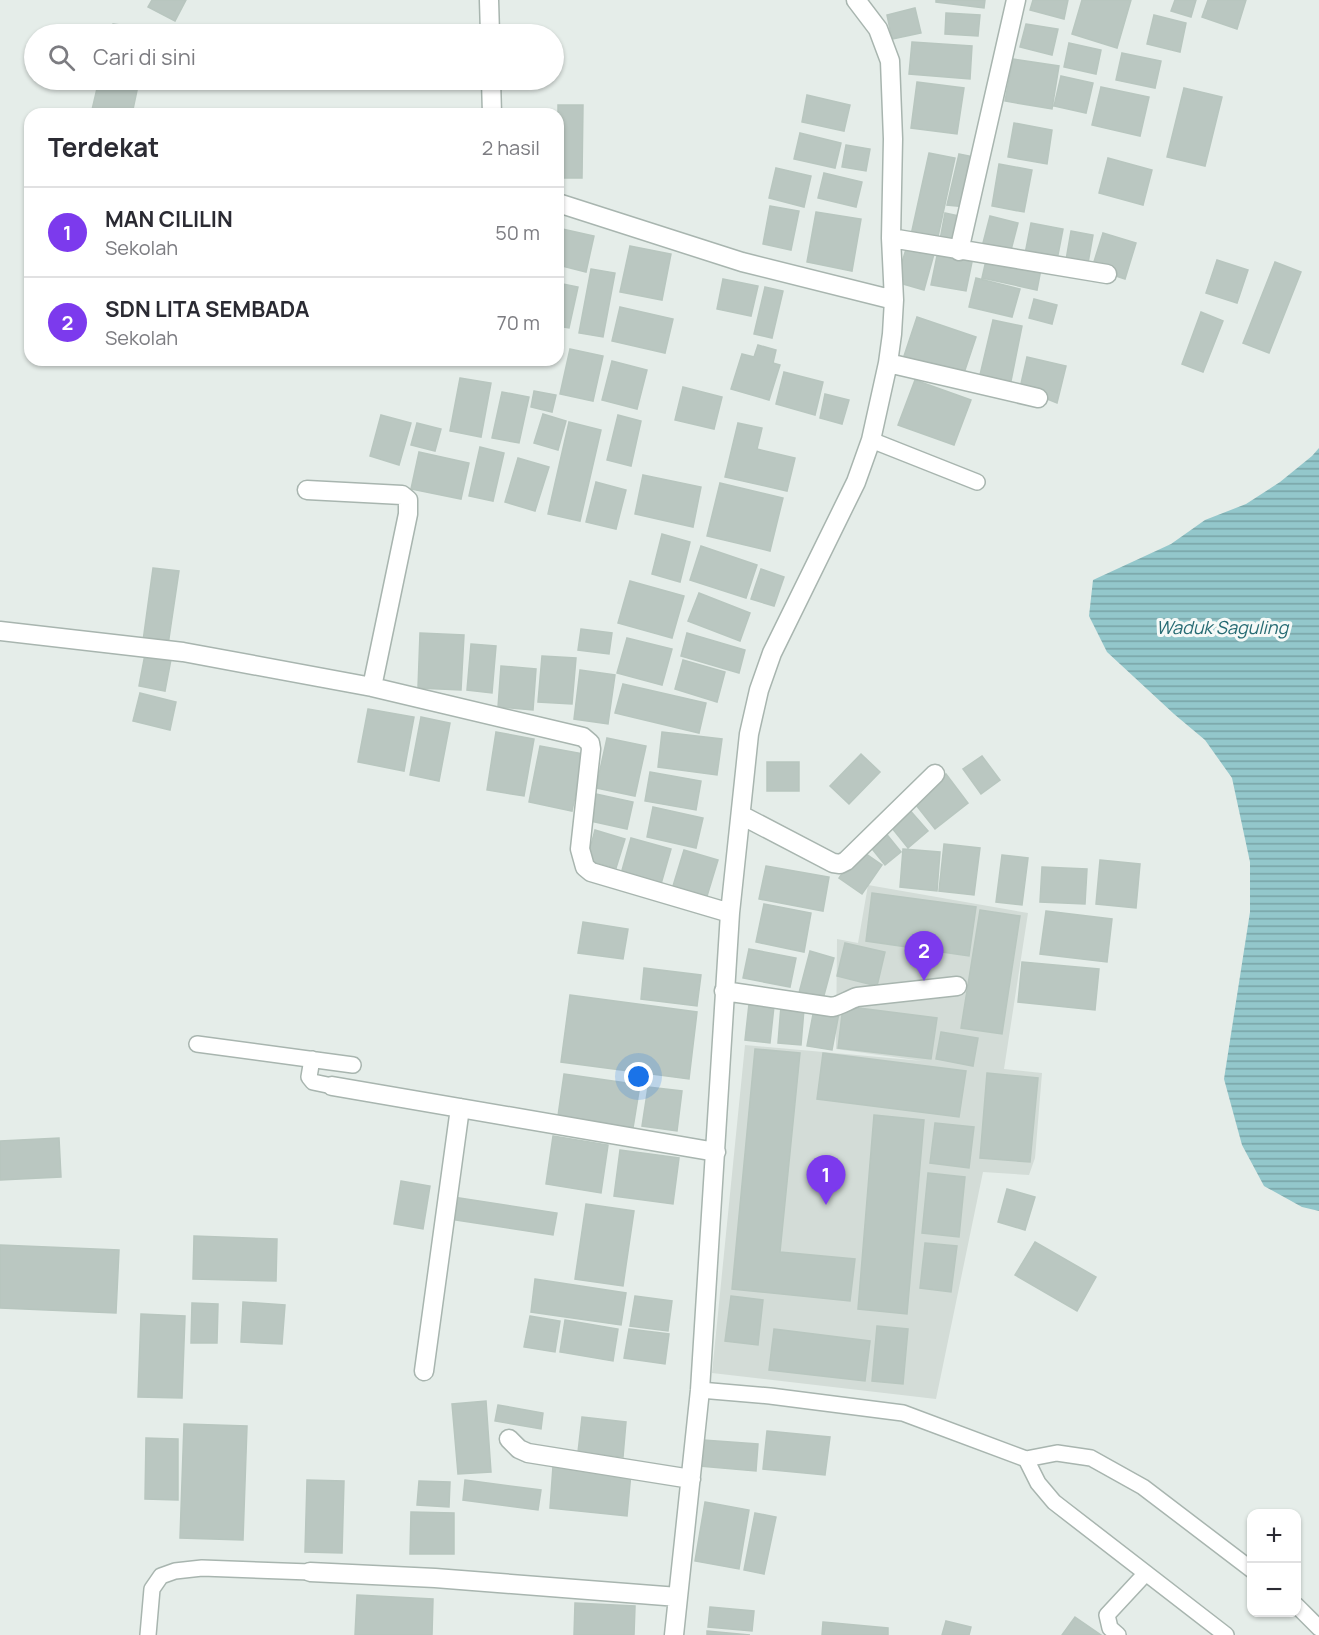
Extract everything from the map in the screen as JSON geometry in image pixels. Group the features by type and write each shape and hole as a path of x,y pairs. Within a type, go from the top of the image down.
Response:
{"street":[{"path":"489,0 490,24"},
{"path":"674,1635 700,1390 724,991 749,734 759,690 786,622 856,482 871,440 888,363 894,300 891,238 893,139 890,62 878,29 856,0"},
{"path":"959,251 1016,0"},
{"path":"491,90 492,108"},
{"path":"564,205 742,262 894,300"},
{"path":"891,238 1107,274"},
{"path":"888,363 1038,398"},
{"path":"307,490 402,495 408,500 408,514 372,687"},
{"path":"0,630 183,652 372,687 583,737 590,743 591,749 580,849 585,867 591,872 730,912"},
{"path":"741,815 833,863 840,864 846,861 935,774"},
{"path":"724,991 832,1007 856,997 957,986"},
{"path":"332,1086 716,1152"},
{"path":"424,1371 460,1108"},
{"path":"509,1439 528,1454 691,1479"},
{"path":"310,1572 435,1578 678,1597"}],"lane":[{"path":"871,440 977,482"},
{"path":"197,1044 353,1065"},
{"path":"312,1059 309,1077 313,1082 332,1086"},
{"path":"700,1390 770,1396 903,1413 1026,1459 1057,1453 1091,1458 1143,1487 1247,1567"},
{"path":"1026,1459 1038,1483 1054,1502 1226,1635"},
{"path":"148,1635 152,1589 161,1576 175,1571 202,1568 310,1572"},
{"path":"1118,1635 1110,1628 1107,1615 1146,1573"},
{"path":"1301,1610 1319,1628"}],"shaded area":[{"path":"868,885 1028,913 1004,1069 1042,1073 1035,1158 1029,1175 983,1172 936,1399 712,1373 745,1045 923,1061 836,1049 837,939 858,943","holes":["872,893 976,907 969,956 866,941","980,910 1020,916 1002,1034 961,1028","845,943 885,952 877,985 837,976","844,1006 936,1018 931,1059 838,1048","942,1032 978,1038 936,1059","756,1049 800,1053 780,1252 854,1259 850,1301 732,1289","965,1072 959,1117 817,1099","988,1073 1038,1078 1030,1162 980,1157","874,1116 924,1120 906,1314 858,1309","935,1123 973,1127 969,1167 930,1163","928,1173 965,1178 959,1237 922,1233","925,1243 957,1246 951,1292 920,1288","731,1296 763,1300 757,1345","878,1326 908,1329 902,1384 872,1381","774,1330 870,1341 865,1381"]}],"water":[{"name":"Waduk Saguling","path":"1319,448 1319,1211 1302,1207 1264,1186 1242,1145 1224,1079 1250,912 1250,862 1232,778 1205,740 1107,652 1089,616 1093,580 1171,544 1205,520 1246,504 1280,482"}],"building":[{"path":"152,0 186,0 175,21 148,7"},
{"path":"936,0 985,0 984,8 936,2"},
{"path":"1033,0 1068,0 1064,19 1030,10"},
{"path":"1082,0 1131,0 1117,48 1072,34"},
{"path":"1175,0 1196,0 1191,17 1171,11"},
{"path":"1208,0 1246,0 1237,29 1202,17"},
{"path":"915,8 921,33 892,39 887,15"},
{"path":"946,13 980,15 978,36 945,34"},
{"path":"1154,15 1186,23 1180,52 1147,44"},
{"path":"1026,24 1058,29 1052,55 1020,47"},
{"path":"912,42 972,46 970,79 909,74"},
{"path":"1069,43 1101,50 1096,74 1064,67"},
{"path":"1122,53 1161,61 1155,88 1116,80"},
{"path":"1013,59 1059,66 1052,109 1005,101"},
{"path":"1061,76 1093,83 1086,113 1054,106"},
{"path":"917,82 964,88 957,134 911,128"},
{"path":"1101,87 1149,97 1140,136 1092,125"},
{"path":"1184,88 1222,97 1205,166 1167,157"},
{"path":"97,90 137,90 133,108 92,108"},
{"path":"807,95 850,105 844,131 802,122"},
{"path":"558,105 583,105 582,178 564,178 564,108 558,108"},
{"path":"1014,123 1052,130 1047,164 1008,157"},
{"path":"800,133 841,143 835,168 794,159"},
{"path":"846,145 870,149 866,171 842,167"},
{"path":"929,153 955,158 937,241 911,235"},
{"path":"959,154 979,158 966,207 947,205"},
{"path":"1108,158 1152,170 1143,205 1099,193"},
{"path":"999,164 1032,170 1024,212 992,206"},
{"path":"776,168 811,176 804,207 769,198"},
{"path":"824,173 862,182 856,207 818,198"},
{"path":"770,206 799,211 791,250 763,244"},
{"path":"816,212 861,219 852,271 807,262"},
{"path":"945,213 964,217 958,243 940,240"},
{"path":"990,216 1018,223 1011,250 983,243"},
{"path":"1031,223 1063,229 1057,260 1025,254"},
{"path":"564,229 594,236 586,272 564,266"},
{"path":"1071,231 1093,235 1088,263 1066,260"},
{"path":"1103,233 1136,243 1125,279 1092,268"},
{"path":"630,246 671,254 662,300 620,292"},
{"path":"907,246 934,254 924,290 896,282"},
{"path":"938,251 973,257 966,291 931,285"},
{"path":"987,256 1041,269 1037,290 982,278"},
{"path":"1217,260 1248,270 1237,303 1206,293"},
{"path":"1275,262 1301,272 1269,353 1243,343"},
{"path":"591,269 615,273 603,337 579,333"},
{"path":"976,278 1020,289 1012,317 969,307"},
{"path":"723,279 758,286 751,316 717,309"},
{"path":"564,284 578,287 569,328 564,327"},
{"path":"765,287 783,291 772,338 754,334"},
{"path":"1034,299 1057,305 1052,324 1029,318"},
{"path":"620,307 673,319 665,353 612,341"},
{"path":"1201,312 1223,321 1203,372 1182,364"},
{"path":"917,317 976,337 962,379 903,359"},
{"path":"993,320 1022,326 1011,381 980,375"},
{"path":"758,345 776,350 773,363 780,365 769,400 731,389 742,354 754,357"},
{"path":"570,349 603,356 593,401 560,394"},
{"path":"1027,357 1066,366 1057,403 1020,388"},
{"path":"612,361 647,370 637,409 602,400"},
{"path":"784,372 823,382 815,415 776,404"},
{"path":"460,378 491,383 481,437 450,431"},
{"path":"915,380 971,400 954,445 898,425"},
{"path":"683,387 722,397 714,429 675,420"},
{"path":"534,391 556,395 552,412 531,407"},
{"path":"502,392 529,397 519,443 492,438"},
{"path":"825,394 849,400 842,424 820,418"},
{"path":"543,414 566,421 558,450 534,443"},
{"path":"381,415 411,423 399,465 370,456"},
{"path":"618,415 641,421 631,466 607,460"},
{"path":"569,422 601,430 580,521 548,514"},
{"path":"417,423 441,429 435,451 411,445"},
{"path":"738,423 762,428 757,449 795,458 787,491 725,477"},
{"path":"480,447 504,453 493,501 469,496"},
{"path":"419,452 469,463 461,499 411,489"},
{"path":"518,458 549,467 535,511 505,502"},
{"path":"643,475 701,487 693,527 635,514"},
{"path":"596,482 626,490 616,529 586,522"},
{"path":"720,483 783,498 770,551 707,536"},
{"path":"662,534 690,542 680,582 652,574"},
{"path":"701,546 757,565 746,598 690,580"},
{"path":"153,568 179,571 168,645 143,641"},
{"path":"761,569 784,577 774,606 751,599"},
{"path":"630,581 684,596 672,638 618,623"},
{"path":"699,593 750,613 740,641 688,621"},
{"path":"581,629 612,633 609,654 578,650"},
{"path":"420,633 464,635 461,690 418,688"},
{"path":"687,633 745,650 739,673 681,656"},
{"path":"627,638 672,649 662,685 617,673"},
{"path":"471,644 496,646 492,693 467,690"},
{"path":"146,649 172,654 165,691 139,686"},
{"path":"542,656 576,658 572,704 538,702"},
{"path":"683,660 725,672 717,702 675,689"},
{"path":"501,666 536,669 533,710 498,707"},
{"path":"580,670 615,675 608,724 574,719"},
{"path":"623,684 706,703 699,733 615,713"},
{"path":"140,693 176,702 170,730 133,721"},
{"path":"368,709 414,717 404,771 358,762"},
{"path":"421,717 450,723 439,781 410,775"},
{"path":"496,732 534,739 524,796 487,790"},
{"path":"662,732 722,739 717,775 658,767"},
{"path":"607,738 646,746 635,796 596,788"},
{"path":"540,746 584,754 572,811 529,802"},
{"path":"861,754 880,772 849,804 830,786"},
{"path":"982,756 1000,780 981,794 963,769"},
{"path":"767,762 799,762 799,791 767,791"},
{"path":"650,772 701,781 696,810 645,801"},
{"path":"946,774 968,803 935,829 912,800"},
{"path":"596,794 633,802 627,829 590,821"},
{"path":"653,807 703,818 696,848 647,837"},
{"path":"907,807 928,831 908,848 888,823"},
{"path":"595,830 625,839 616,868 587,860"},
{"path":"884,831 901,852 885,865 869,845"},
{"path":"631,838 671,849 661,884 621,874"},
{"path":"944,844 980,848 974,895 939,891"},
{"path":"859,849 882,865 862,894 839,878"},
{"path":"903,849 940,852 937,891 900,887"},
{"path":"684,850 718,860 707,896 673,886"},
{"path":"1002,855 1028,858 1022,905 996,902"},
{"path":"1100,860 1140,864 1136,908 1096,904"},
{"path":"766,866 829,877 823,911 759,899"},
{"path":"1042,867 1087,869 1085,904 1040,902"},
{"path":"872,893 976,907 969,956 866,941"},
{"path":"764,904 811,913 804,952 756,942"},
{"path":"980,910 1020,916 1002,1034 961,1028"},
{"path":"1046,911 1112,919 1107,962 1040,954"},
{"path":"583,922 628,929 623,959 578,953"},
{"path":"845,943 885,952 877,986 837,976"},
{"path":"749,949 796,958 790,987 743,978"},
{"path":"810,951 834,958 823,999 799,993"},
{"path":"1022,962 1099,969 1095,1010 1018,1002"},
{"path":"644,968 701,975 697,1006 641,999"},
{"path":"570,995 697,1012 689,1079 561,1062"},
{"path":"749,1004 774,1006 770,1043 745,1040"},
{"path":"781,1006 804,1009 801,1045 778,1043"},
{"path":"843,1006 937,1018 931,1059 838,1048"},
{"path":"814,1009 839,1013 832,1050 807,1046"},
{"path":"941,1032 978,1038 973,1066 936,1059"},
{"path":"755,1049 800,1053 780,1252 855,1259 850,1301 732,1289"},
{"path":"823,1053 966,1071 959,1117 817,1099"},
{"path":"987,1073 1038,1078 1030,1162 980,1158"},
{"path":"564,1074 640,1085 633,1128 558,1116"},
{"path":"648,1087 682,1091 677,1131 642,1126"},
{"path":"874,1115 924,1120 907,1314 858,1309"},
{"path":"935,1123 974,1127 969,1168 930,1163"},
{"path":"553,1136 608,1145 601,1193 546,1184"},
{"path":"59,1138 61,1177 0,1180 0,1141"},
{"path":"620,1150 679,1158 673,1204 614,1196"},
{"path":"928,1173 965,1177 959,1237 922,1233"},
{"path":"401,1181 430,1186 423,1229 394,1224"},
{"path":"1007,1189 1035,1197 1025,1230 998,1222"},
{"path":"453,1197 557,1213 553,1235 450,1219"},
{"path":"586,1204 634,1211 623,1286 575,1279"},
{"path":"194,1236 277,1239 276,1281 193,1279"},
{"path":"1035,1242 1096,1277 1077,1311 1015,1275"},
{"path":"925,1243 957,1246 951,1292 920,1288"},
{"path":"0,1245 119,1250 116,1313 0,1308"},
{"path":"535,1279 626,1293 621,1325 531,1312"},
{"path":"635,1296 672,1301 668,1331 630,1326"},
{"path":"731,1296 763,1300 758,1345 725,1341"},
{"path":"243,1302 285,1305 282,1344 241,1342"},
{"path":"192,1303 218,1304 217,1343 191,1343"},
{"path":"141,1314 185,1316 182,1398 138,1397"},
{"path":"530,1316 560,1321 555,1352 524,1347"},
{"path":"565,1320 618,1329 613,1361 560,1352"},
{"path":"877,1326 908,1329 903,1384 872,1381"},
{"path":"629,1329 669,1334 665,1364 624,1358"},
{"path":"774,1329 870,1341 865,1381 769,1370"},
{"path":"486,1401 491,1472 458,1474 452,1404"},
{"path":"498,1405 543,1413 541,1429 495,1421"},
{"path":"582,1417 626,1422 623,1457 578,1452"},
{"path":"184,1424 247,1426 243,1540 180,1538"},
{"path":"767,1431 830,1437 825,1475 763,1469"},
{"path":"146,1438 178,1439 178,1500 145,1499"},
{"path":"703,1440 758,1444 756,1471 700,1466"},
{"path":"553,1466 631,1473 627,1516 550,1508"},
{"path":"307,1480 344,1481 342,1553 305,1552"},
{"path":"465,1480 541,1490 538,1510 463,1500"},
{"path":"419,1481 450,1482 449,1507 417,1505"},
{"path":"705,1502 749,1510 739,1569 695,1561"},
{"path":"411,1512 454,1513 454,1554 410,1554"},
{"path":"755,1513 776,1517 764,1574 744,1570"},
{"path":"357,1595 433,1599 432,1635 355,1635"},
{"path":"575,1603 635,1606 634,1635 574,1635"},
{"path":"710,1607 754,1611 752,1631 708,1627"},
{"path":"1075,1617 1101,1635 1062,1635"},
{"path":"946,1621 971,1627 969,1635 942,1635"},
{"path":"823,1622 888,1628 888,1635 822,1635"},
{"path":"707,1631 750,1635 707,1635"}],"place":[{"name":"SDN LITA SEMBADA","path":"924,981"},
{"name":"MAN CILILIN","path":"826,1205"}]}
